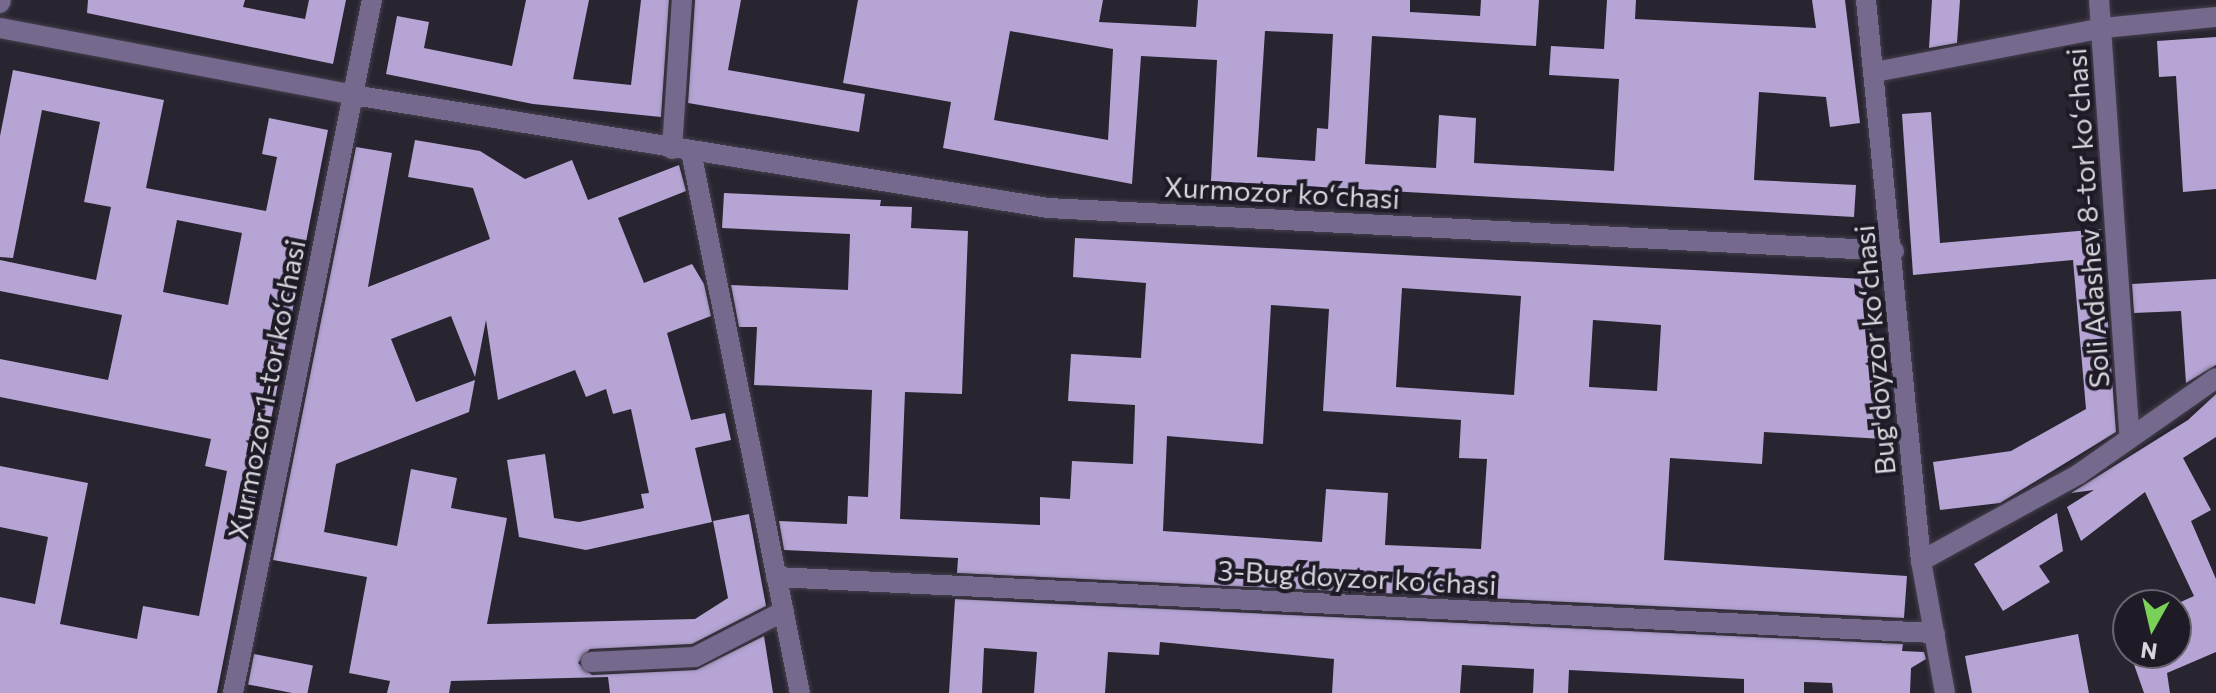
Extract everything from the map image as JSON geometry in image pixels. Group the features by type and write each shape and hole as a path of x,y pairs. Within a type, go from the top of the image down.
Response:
{"street":[{"name":"Xurmozor 1-tor koʻchasi","path":"233,693 372,0"},
{"path":"682,0 682,150 800,693"},
{"name":"Bug'doyzor koʻchasi","path":"1866,0 1894,251 1921,561 1945,693"},
{"name":"Soli Adashev 8-tor koʻchasi","path":"2099,0 2129,433"},
{"path":"1875,72 2103,28 2216,17"},
{"name":"Xurmozor koʻchasi","path":"0,28 353,95 1048,208 1894,251"},
{"path":"1921,561 2079,474 2129,433 2216,378"},
{"name":"3-Bugʻdoyzor koʻchasi","path":"776,577 1935,633"},
{"path":"591,662 695,657 784,611"}],"building":[{"path":"88,0 245,0 243,7 305,19 309,0 346,0 333,64 87,13"},
{"path":"526,0 589,0 573,79 631,85 641,0 669,0 661,117 533,104 386,74 397,16 429,22 424,48 512,66"},
{"path":"695,0 741,0 728,70 865,94 859,132 688,103"},
{"path":"858,0 1103,0 1099,22 1196,27 1198,0 1410,0 1410,12 1480,16 1481,0 1539,0 1536,46 1372,36 1365,164 1436,168 1439,115 1476,118 1474,163 1614,171 1619,79 1549,75 1551,46 1604,49 1607,0 1636,0 1635,19 1816,28 1812,0 1845,0 1860,123 1830,127 1826,97 1759,92 1754,180 1856,185 1854,217 1211,181 1217,60 1141,56 1132,184 943,148 951,102 843,83","holes":["1010,31 1113,49 1108,140 994,120","1265,31 1333,34 1328,129 1317,128 1315,161 1257,157"]},
{"path":"1932,0 1960,0 1957,43 1929,48"},
{"path":"2216,37 2216,189 2183,192 2176,76 2159,77 2157,41"},
{"path":"13,70 164,100 146,188 266,211 277,157 262,154 269,118 328,130 217,693 0,693 0,597 35,604 48,537 0,527 0,466 88,483 60,624 137,639 143,606 199,616 227,471 205,466 211,439 0,397 0,359 108,380 122,315 0,291 0,260 96,280 111,207 84,202 100,122 42,110 13,258 0,257 0,136","holes":["177,220 242,233 228,305 163,292"]},
{"path":"1931,112 1940,243 2101,229 2116,432 2000,503 1940,510 1933,462 2011,451 2086,409 2073,260 1913,275 1902,114"},
{"path":"415,140 480,151 525,179 572,160 588,200 679,165 686,191 618,218 644,283 692,264 704,284 711,316 667,333 691,420 725,413 731,440 695,448 712,522 586,550 519,537 507,460 545,454 554,518 579,522 644,508 641,494 649,493 631,409 613,414 606,389 586,397 575,370 498,400 486,320 475,377 451,316 391,339 416,402 475,380 469,412 336,464 324,532 397,546 411,469 457,478 451,508 507,518 487,624 695,619 728,598 713,521 749,514 766,606 692,644 590,649 578,663 592,675 696,670 764,636 773,693 610,693 608,677 451,681 449,693 387,693 390,681 349,673 367,577 273,560 356,147 392,153 368,287 490,239 473,188 408,177"},
{"path":"724,193 881,200 880,206 912,207 911,228 968,231 962,394 905,392 900,519 1040,525 1040,497 1070,499 1072,461 1133,464 1135,405 1068,401 1071,354 1141,358 1146,283 1073,277 1075,238 1865,279 1883,439 1764,432 1762,464 1670,458 1664,560 1907,576 1904,618 957,573 958,558 784,550 779,521 847,524 848,496 868,497 872,390 754,385 757,327 739,327 731,285 848,290 850,234 722,228","holes":["1402,288 1521,296 1514,395 1396,387","1271,305 1329,309 1323,411 1461,420 1459,458 1487,459 1481,549 1385,545 1388,493 1326,489 1322,542 1163,531 1167,436 1263,444","1593,320 1661,325 1657,391 1589,387"]},
{"path":"2216,279 2216,365 2186,383 2181,311 2134,313 2132,284"},
{"path":"2216,394 2216,437 2183,458 2211,510 2191,521 2216,579 2216,652 2192,662 2194,596 2145,492 2081,541 2067,507 2094,490 2071,493 2188,420"},
{"path":"2057,513 2063,551 2039,566 2050,582 2003,611 1974,564"},
{"path":"955,599 1903,644 1902,651 1924,652 1926,659 1911,668 1910,693 1833,693 1832,683 1804,682 1804,693 1744,693 1744,679 1569,670 1568,693 1533,693 1534,669 1462,665 1460,693 1332,693 1334,659 1160,642 1159,655 1108,652 1105,693 1034,693 1037,652 984,648 982,693 949,693"},
{"path":"2078,634 2089,693 1972,693 1965,656"},
{"path":"254,654 313,665 308,693 248,684"},
{"path":"2136,669 2176,669 2167,673 2170,693 2144,693"}]}
